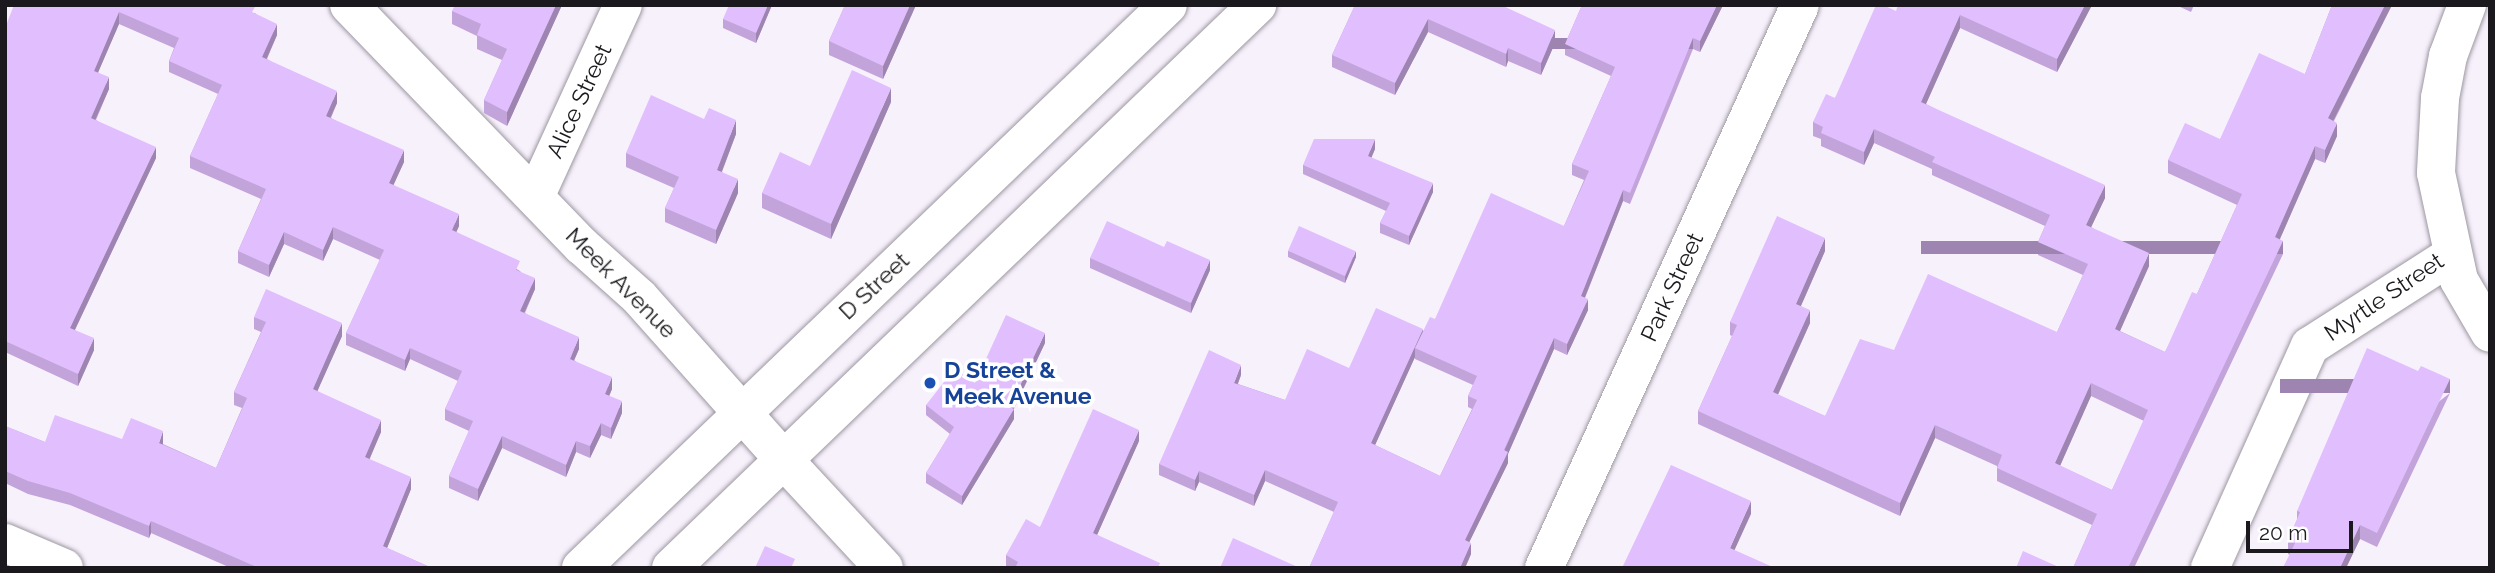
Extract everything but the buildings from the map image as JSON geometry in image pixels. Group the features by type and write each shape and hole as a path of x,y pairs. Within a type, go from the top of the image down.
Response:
{"street":[{"name":"Meek Avenue","path":"349,5 535,197 639,297 884,568"},
{"name":"Alice Street","path":"535,197 623,5"},
{"name":"D Street","path":"582,568 1168,5"},
{"path":"671,568 1257,5"},
{"name":"Park Street","path":"1544,568 1800,5"},
{"name":"Myrtle Street","path":"2210,568 2311,346 2451,256 2437,183 2438,120 2448,56 2467,5"},
{"path":"2451,256 2470,304 2490,333"},
{"path":"5,543 64,568"}],"place":[{"name":"D Street & Meek Avenue","path":"930,383"}]}
